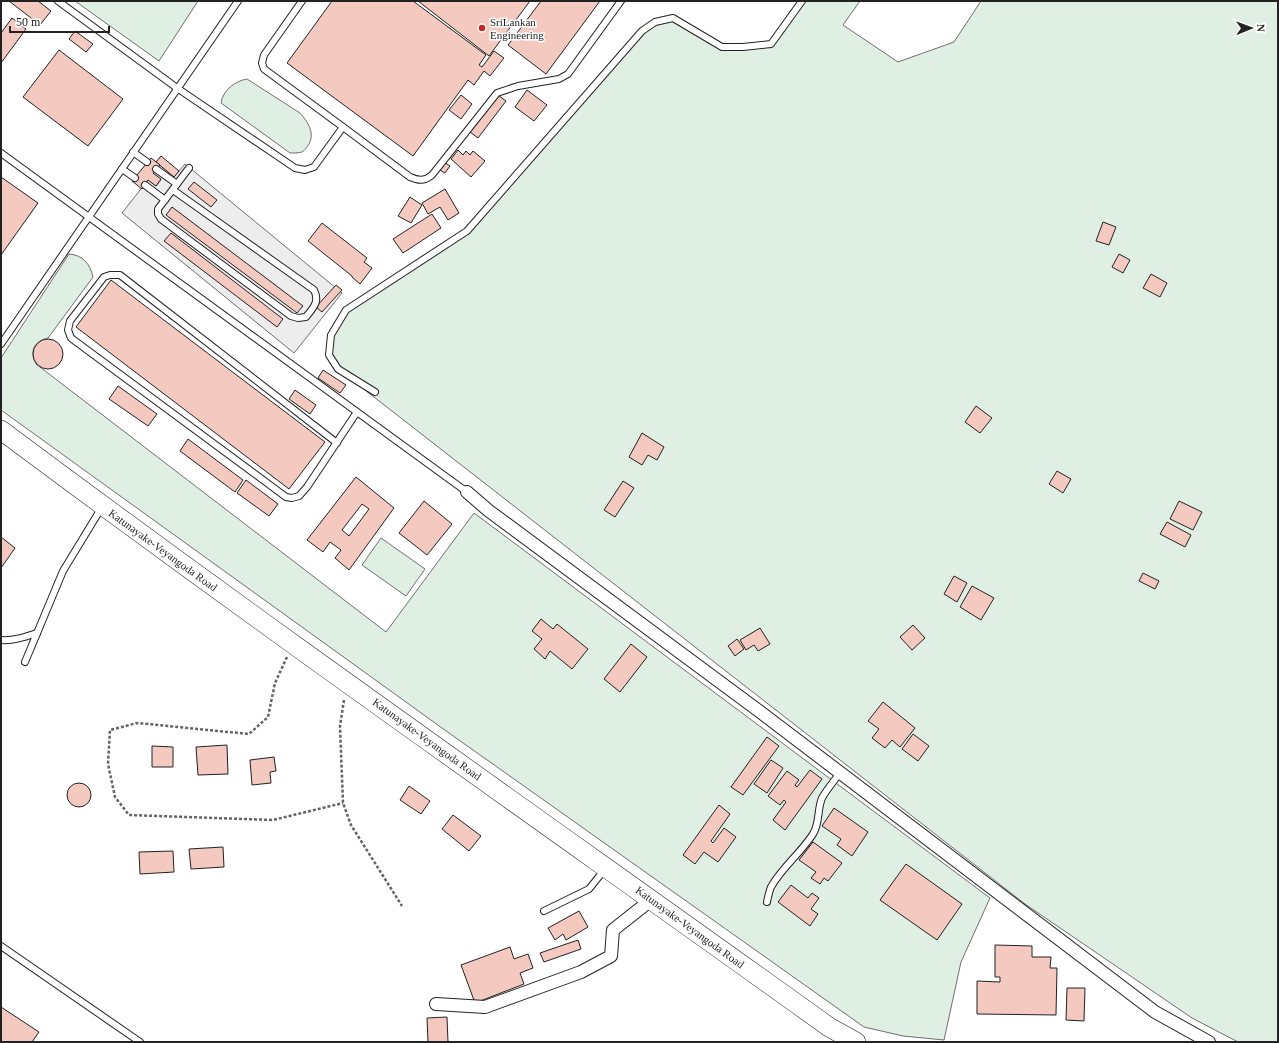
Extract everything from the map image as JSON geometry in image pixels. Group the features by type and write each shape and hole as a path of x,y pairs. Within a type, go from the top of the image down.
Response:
{"main road":[{"name":"Katunayake-Veyangoda Road","path":"1,430 102,506 293,644 829,1027 856,1042"}],"street":[{"path":"467,492 489,511 840,773 1155,1012 1209,1042"},
{"path":"436,1004 485,1007 581,972 611,956 613,930 651,900"}],"lane":[{"path":"58,1 177,88 295,168 300,170 314,168 343,127"},
{"path":"1,344 238,1"},
{"path":"302,1 264,55 262,59 264,69 410,177 417,180 426,179 432,175 497,93 518,86 559,79 568,74 621,1"},
{"path":"375,392 338,369 329,355 331,335 346,310 467,231 642,31 655,22 673,18 722,47 743,47 771,44 802,1"},
{"path":"133,152 147,162"},
{"path":"1,153 467,492"},
{"path":"156,169 175,187 314,290 317,299 315,306 306,317 298,318 291,316 161,219 158,212 165,200 175,187 189,168"},
{"path":"122,169 135,178"},
{"path":"145,185 165,200"},
{"path":"337,443 120,276 110,275 104,277 70,321 68,330 71,338 286,497 292,498 299,496 337,443 357,412"},
{"path":"25,662 63,571 102,506"},
{"path":"1,640 25,637 37,632"},
{"path":"767,902 770,889 778,876 810,839 814,832 818,824 819,810 822,799 840,773"},
{"path":"544,911 589,889 606,867"},
{"path":"1,946 140,1042"}],"path":[{"path":"293,644 275,683 268,717 249,734 137,723 110,730 108,764 115,797 129,816 246,820 272,820 343,803"},
{"path":"350,684 344,700 340,726 343,803 351,825 402,906"}],"green space":[{"path":"75,1 198,1 159,61"},
{"path":"802,1 860,1 843,25 898,62 954,42 981,1 1278,1 1278,1042 1238,1042 1192,1018 1025,904 338,369 329,355 331,335 346,310 467,231 642,31 673,18 722,47 771,44"},
{"path":"247,79 303,116 310,128 311,140 302,152 290,153 221,103 224,94 230,87"},
{"path":"69,254 82,258 88,264 93,277 48,338 43,339 36,344 33,355 36,364 386,632 474,513 990,898 961,962 944,1040 903,1036 864,1027 442,728 1,410 1,358"},
{"path":"381,538 425,569 406,596 362,565"}],"shaded area":[{"path":"185,164 342,293 294,353 122,213 148,180 156,186 161,180 153,173 160,165 174,177"}],"building":[{"path":"9,1 38,1 51,11 40,25"},
{"path":"332,1 413,1 486,55 479,65 482,67 494,51 504,58 490,76 484,71 474,85 468,80 413,156 287,63"},
{"name":"SriLankan Engineering","path":"418,1 530,1 489,56"},
{"path":"541,1 600,1 546,74 508,45"},
{"path":"12,18 26,29 1,63 1,33"},
{"path":"75,31 93,44 86,52 69,39"},
{"path":"59,50 123,99 88,146 23,97"},
{"path":"527,90 547,105 534,121 515,107"},
{"path":"461,95 472,104 461,119 449,110"},
{"path":"498,95 506,101 478,138 470,132"},
{"path":"458,150 463,155 466,151 470,155 473,151 485,161 471,177 451,159"},
{"path":"161,156 179,171 174,177 156,162"},
{"path":"151,158 160,165 153,173 161,179 156,186 148,180 142,189 132,181"},
{"path":"444,162 450,166 445,173 438,169"},
{"path":"1,177 38,203 1,255"},
{"path":"194,182 217,200 211,207 188,189"},
{"path":"445,189 459,213 448,220 440,207 428,214 422,203"},
{"path":"410,197 422,205 411,223 398,216"},
{"path":"172,207 303,306 297,313 166,215"},
{"path":"432,214 441,228 403,253 393,239"},
{"path":"1103,222 1116,227 1109,245 1096,241"},
{"path":"322,223 367,258 364,262 372,268 360,284 308,241"},
{"path":"171,233 283,319 277,327 164,241"},
{"path":"1119,254 1130,260 1123,273 1112,267"},
{"path":"1151,274 1167,283 1160,297 1143,288"},
{"path":"111,280 325,442 289,489 76,327"},
{"path":"336,285 342,290 322,312 316,307"},
{"path":"48,339 59,343 63,354 59,365 48,369 37,365 33,354 37,343"},
{"path":"323,370 346,385 340,393 318,378"},
{"path":"118,386 157,414 148,426 109,399"},
{"path":"295,390 316,405 310,414 289,399"},
{"path":"976,406 992,418 980,433 965,422"},
{"path":"642,433 664,447 657,460 648,455 642,465 629,457"},
{"path":"188,439 243,480 235,492 180,451"},
{"path":"1057,471 1071,479 1063,493 1049,484"},
{"path":"356,477 394,508 349,570 335,558 341,550 330,542 323,552 307,540","holes":["362,504 369,509 349,536 342,530"]},
{"path":"246,480 278,504 269,516 237,493"},
{"path":"623,481 634,488 615,517 604,510"},
{"path":"424,501 452,524 427,555 399,533"},
{"path":"1179,501 1202,512 1193,530 1170,519"},
{"path":"1167,522 1191,535 1185,547 1160,534"},
{"path":"1,537 15,548 1,568"},
{"path":"1143,573 1159,581 1155,589 1139,581"},
{"path":"954,576 967,583 957,602 944,594"},
{"path":"972,586 994,598 981,620 960,607"},
{"path":"541,619 553,629 557,624 588,649 572,669 550,651 545,659 534,649 542,639 532,631"},
{"path":"913,625 925,638 912,650 900,637"},
{"path":"760,628 770,644 758,651 754,645 746,650 740,640"},
{"path":"737,639 744,649 735,656 728,646"},
{"path":"631,644 647,657 620,692 604,679"},
{"path":"883,702 915,728 900,747 892,740 885,748 872,738 879,729 868,721"},
{"path":"913,734 929,746 918,761 902,749"},
{"path":"767,737 779,746 743,795 731,787"},
{"path":"227,745 228,774 198,775 196,747"},
{"path":"152,746 173,747 173,767 152,767"},
{"path":"274,757 276,771 270,772 271,783 252,785 250,760"},
{"path":"771,760 783,768 767,793 754,784"},
{"path":"810,770 822,779 785,830 773,820 786,802 784,800 780,805 768,796 787,771 799,780 795,785 797,787"},
{"path":"79,783 88,786 91,795 88,804 79,807 70,804 67,795 70,786"},
{"path":"409,786 430,801 421,814 400,800"},
{"path":"719,805 730,814 711,841 713,843 724,828 736,837 718,862 704,852 695,864 683,855"},
{"path":"834,808 868,832 852,856 837,845 841,839 822,826"},
{"path":"453,815 481,836 469,851 442,829"},
{"path":"813,842 842,863 828,881 824,878 820,884 811,878 816,872 799,860"},
{"path":"223,847 224,867 191,869 189,849"},
{"path":"173,851 174,872 140,874 139,852"},
{"path":"906,864 962,904 937,940 880,900"},
{"path":"791,885 808,898 812,893 819,898 811,909 818,914 810,926 778,902"},
{"path":"579,911 588,927 566,940 563,934 555,940 548,928"},
{"path":"578,940 581,949 544,962 540,953"},
{"path":"995,945 1032,946 1032,957 1051,957 1050,968 1057,968 1056,1015 977,1014 977,981 1000,982 1000,977 995,977"},
{"path":"510,947 514,959 528,954 533,968 520,973 524,984 475,1003 461,965"},
{"path":"1067,988 1085,988 1084,1021 1066,1020"},
{"path":"1,1007 39,1032 32,1042 1,1042"},
{"path":"447,1017 448,1042 428,1042 427,1018"}],"place":[{"name":"SriLankan Engineering","path":"482,28"}]}
